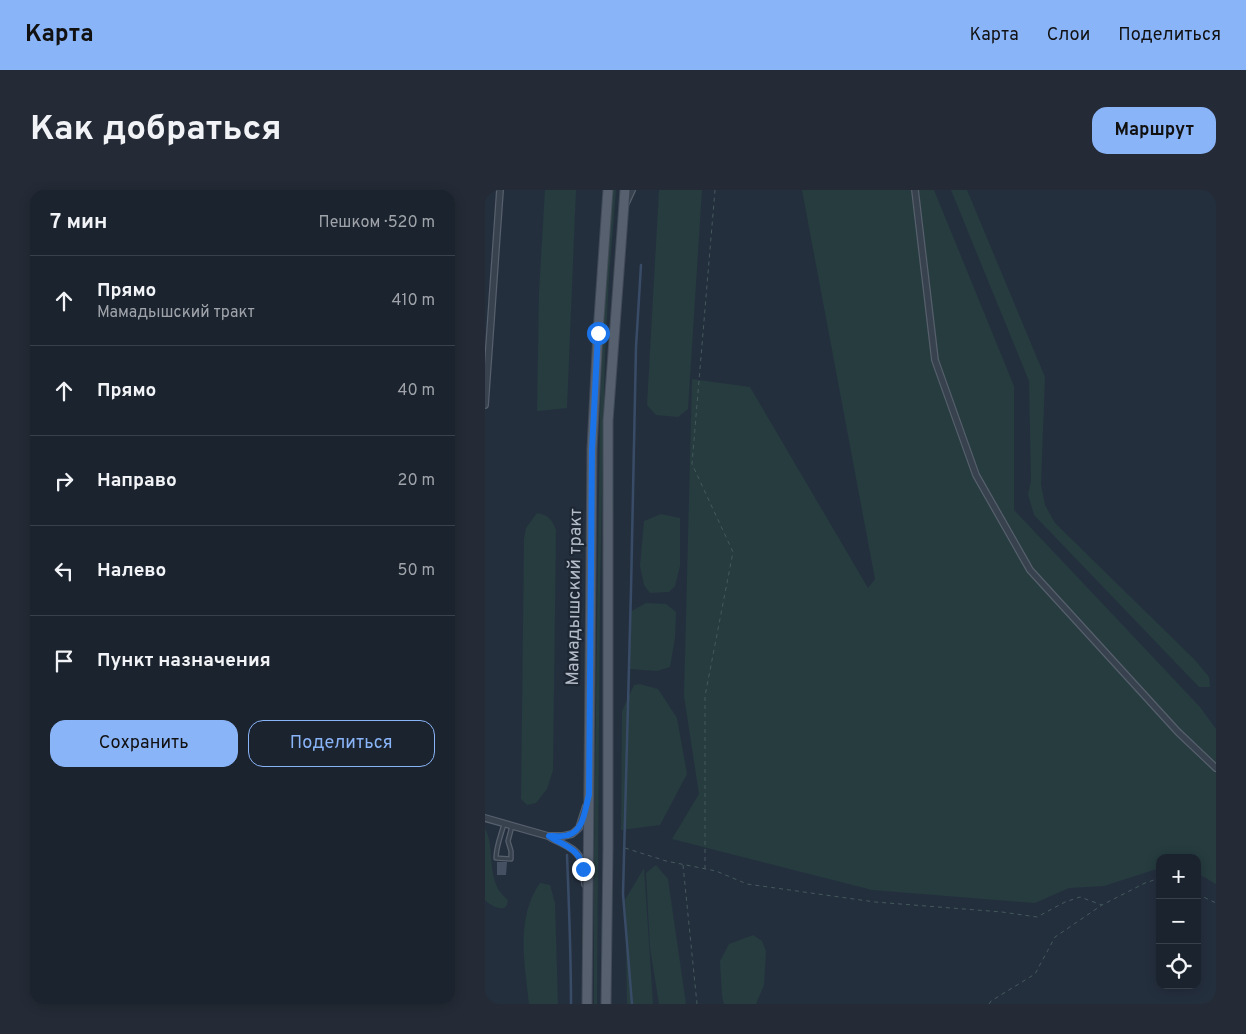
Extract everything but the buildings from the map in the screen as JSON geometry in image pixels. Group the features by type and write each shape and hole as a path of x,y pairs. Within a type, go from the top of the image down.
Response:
{"main road":[{"name":"Мамадышский тракт","path":"587,1004 592,450 608,190"},
{"name":"Мамадышский тракт","path":"606,1004 609,421 625,190"}],"street":[{"path":"485,406 500,190"},
{"path":"623,209 632,190"},
{"path":"915,190 935,360 977,475 1030,570 1178,732 1216,768"},
{"path":"549,836 563,836 575,832 580,825 589,795"},
{"path":"485,818 549,836 578,854 582,863 588,898"}],"lane":[{"path":"504,823 496,850 496,858 511,859 508,841 512,826"}],"path":[{"path":"705,869 705,696 733,552 692,464 715,190"},
{"path":"625,848 666,861 716,871 747,884 875,902 1002,912 1037,917 1065,902 1080,897 1102,905"},
{"path":"683,864 697,1004"},
{"path":"989,1004 1035,974 1055,937 1102,905 1145,882 1156,879"},
{"path":"1201,896 1216,903"}],"green space":[{"path":"545,190 576,190 567,408 537,411 539,292"},
{"path":"613,190 616,190 605,355 600,590 597,1004 594,1004 594,850 600,415 605,302"},
{"path":"659,190 702,190 688,409 678,417 656,415 647,405"},
{"path":"802,190 934,190 1014,386 1014,510 1200,707 1216,729 1216,884 1201,875 1201,854 1156,854 1156,869 1104,886 1069,888 1035,903 872,890 672,839 699,794 684,696 692,379 750,387 868,588 875,579"},
{"path":"951,190 967,190 1045,377 1041,485 1045,505 1055,523 1195,660 1209,677 1210,687 1199,687 1034,515 1028,494 1031,481 1029,381"},
{"path":"537,513 549,518 556,530 553,770 547,789 536,803 527,805 521,799 524,539 526,528"},
{"path":"661,514 680,518 680,566 675,586 669,592 650,593 644,585 640,566 644,521"},
{"path":"646,603 666,604 676,612 675,638 670,667 657,671 629,669 630,612"},
{"path":"640,684 658,689 677,718 687,774 660,825 621,830 622,711 634,685"},
{"path":"485,830 489,839 496,885 508,900 504,908 489,904 485,900"},
{"path":"656,865 668,879 686,1004 659,1004 650,948 646,873"},
{"path":"644,868 653,1004 627,1004 625,900"},
{"path":"540,883 550,885 555,903 558,1004 529,1004 524,958 524,926 532,897"},
{"path":"753,935 762,941 766,951 764,985 756,1004 724,1004 720,961 729,944"}],"waterway":[{"path":"632,1004 623,894 636,347 641,265"},
{"path":"567,855 571,1004"}],"route":[{"path":"583,869 580,858 574,850 549,836 568,836 579,828 589,795 592,450 598,333"}]}
